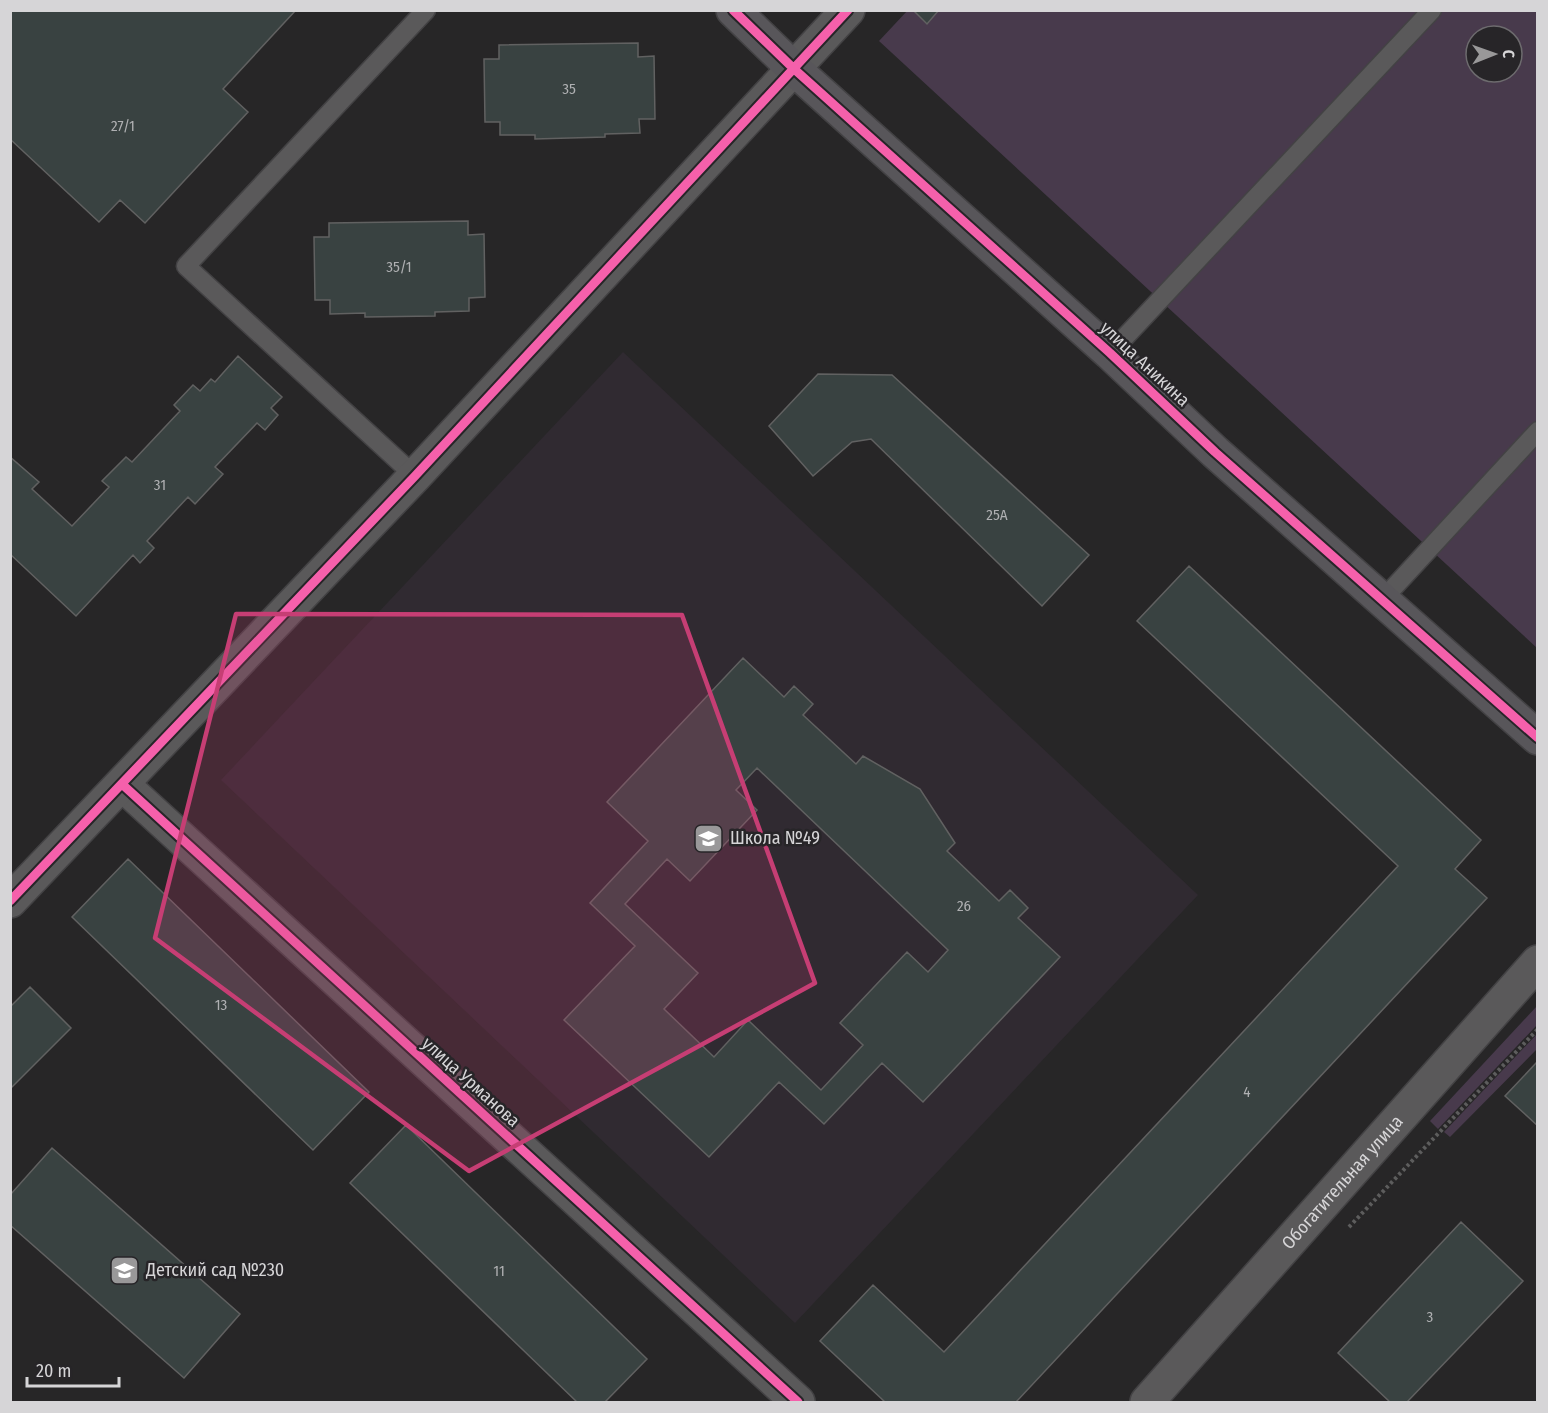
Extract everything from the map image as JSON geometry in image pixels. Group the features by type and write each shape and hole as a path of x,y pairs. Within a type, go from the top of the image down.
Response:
{"street":[{"name":"улица Аникина","path":"733,10 793,68 1110,354 1215,452 1538,738"},
{"path":"10,901 415,476 848,10"},
{"name":"улица Урманова","path":"123,785 798,1402"},
{"name":"Обогатительная улица","path":"1146,1402 1538,962"}],"lane":[{"path":"415,476 186,266 426,10"},
{"path":"1110,354 1432,10"},
{"path":"1383,599 1538,431"}],"path":[{"path":"1348,1228 1538,1029"}],"highlighted area":[{"path":"236,614 682,615 815,983 469,1171 155,938"}],"shaded area":[{"path":"908,10 1537,11 1537,648 879,41"},
{"name":"Школа №49","path":"623,352 1198,895 795,1323 221,780"},
{"path":"1537,1006 1537,1025 1438,1129 1430,1121"},
{"path":"1537,1034 1537,1049 1450,1137 1444,1132"}],"building":[{"path":"10,10 296,10 223,89 248,112 145,223 120,200 99,222 10,139"},
{"path":"913,10 939,10 927,24"},
{"path":"638,43 638,57 654,56 655,119 639,119 640,133 605,134 605,137 535,139 535,135 500,135 500,122 485,122 484,59 499,59 499,45"},
{"path":"468,221 468,235 484,234 485,297 469,298 469,311 435,312 435,316 365,317 365,313 330,314 330,300 315,300 314,237 329,237 329,223"},
{"path":"238,356 282,397 271,408 278,415 265,430 257,423 215,467 223,474 195,504 188,497 147,541 154,548 140,563 133,555 76,616 10,554 10,457 39,482 32,489 72,526 109,487 102,481 126,457 132,462 180,411 174,405 193,385 200,391 211,379 215,382"},
{"path":"818,374 892,375 1089,555 1042,606 871,439 852,442 813,476 769,426"},
{"path":"1189,566 1481,840 1455,869 1487,898 1016,1402 885,1402 820,1341 873,1285 944,1352 1398,866 1137,621"},
{"path":"743,658 784,697 794,686 813,704 803,715 856,764 863,756 920,789 955,843 947,851 999,901 1010,890 1028,908 1018,918 1060,957 923,1102 882,1063 824,1124 779,1082 709,1157 564,1020 635,946 590,903 648,841 607,802","holes":["757,768 948,950 928,972 907,952 840,1023 863,1045 821,1090 748,1020 714,1057 664,1009 698,973 625,904 667,859 690,881 757,810 736,790"]},
{"path":"128,859 369,1092 313,1150 72,917"},
{"path":"30,987 71,1028 10,1089 10,1007"},
{"path":"1538,1061 1538,1126 1505,1096"},
{"path":"406,1125 647,1359 605,1402 577,1402 350,1183"},
{"name":"Детский сад №230","path":"52,1148 240,1314 184,1378 10,1225 10,1195"},
{"path":"1461,1222 1523,1281 1407,1402 1390,1402 1338,1353"}],"cycle path":[{"path":"733,10 793,68 1110,353 1215,452 1538,738"},
{"path":"10,901 415,476 848,10"},
{"path":"123,785 798,1402"}],"place":[{"name":"Школа №49","path":"709,838"},
{"name":"Детский сад №230","path":"125,1270"}]}
